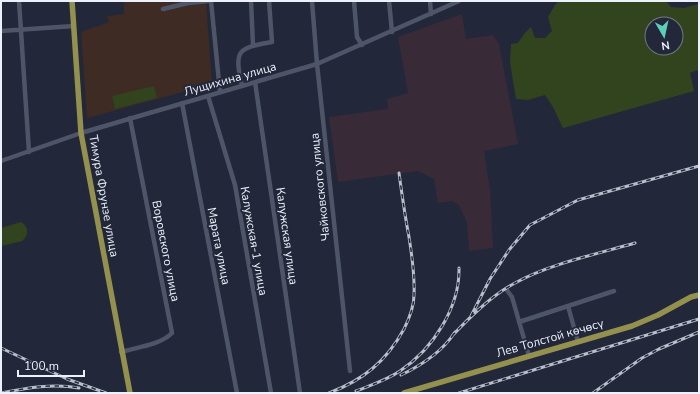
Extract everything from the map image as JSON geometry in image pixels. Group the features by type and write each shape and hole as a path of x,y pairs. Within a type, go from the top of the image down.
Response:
{"main road":[{"name":"Тимура Фрунзе улица","path":"72,1 82,132 130,393"},
{"name":"Лев Толстой көчөсү","path":"404,393 646,321 691,297 699,295"}],"street":[{"path":"19,1 29,152"},
{"path":"163,9 188,3 210,1 220,92"},
{"path":"251,1 253,45"},
{"path":"242,86 238,68 239,55 242,50 253,45 272,42 269,1"},
{"name":"Чайковского улица","path":"312,1 317,64 350,371"},
{"path":"354,1 357,37 362,45"},
{"path":"388,1 392,32"},
{"path":"430,1 431,14"},
{"name":"Лущихина улица","path":"1,161 82,132 317,64 459,1"},
{"path":"1,31 74,26"},
{"name":"Калужская улица","path":"255,82 300,393"},
{"name":"Калужская-1 улица","path":"208,96 234,185 271,393"},
{"name":"Марата улица","path":"182,103 237,393"},
{"name":"Воровского улица","path":"122,352 168,338 172,333 130,118"},
{"path":"506,289 512,297 529,356"},
{"path":"519,322 614,291"},
{"path":"568,306 578,342"}],"shaded area":[{"path":"124,1 206,1 212,84 87,118 81,32 109,22 107,16 124,14"},
{"path":"462,14 466,39 493,35 499,44 518,144 484,151 490,189 493,248 469,251 467,223 459,205 452,201 438,203 434,179 418,171 338,182 329,117 388,109 387,99 408,93 398,37"}],"green space":[{"path":"559,1 666,1 671,7 684,8 698,4 699,73 697,70 690,73 694,91 563,128 553,107 545,95 528,100 516,99 510,62 511,44 518,43 531,27 535,38 545,38 552,31 548,17"},
{"path":"154,86 157,98 115,109 112,96"},
{"path":"21,222 27,229 27,234 24,239 22,241 1,246 1,228"}],"railway":[{"path":"471,316 490,279 509,250 530,225 578,200 699,166"},
{"path":"329,393 363,376 381,360 397,341 411,313 414,299 414,273 399,173"},
{"path":"452,336 489,300 506,288 528,276 589,255 635,243"},
{"path":"356,391 395,374 412,362 423,351 442,326 449,312 455,297 459,268"},
{"path":"459,393 699,319"},
{"path":"401,375 417,367 431,357 450,339 455,332"},
{"path":"593,393 642,358 699,332"},
{"path":"1,348 67,379 106,393"},
{"path":"1,393 50,386 79,388"}]}
